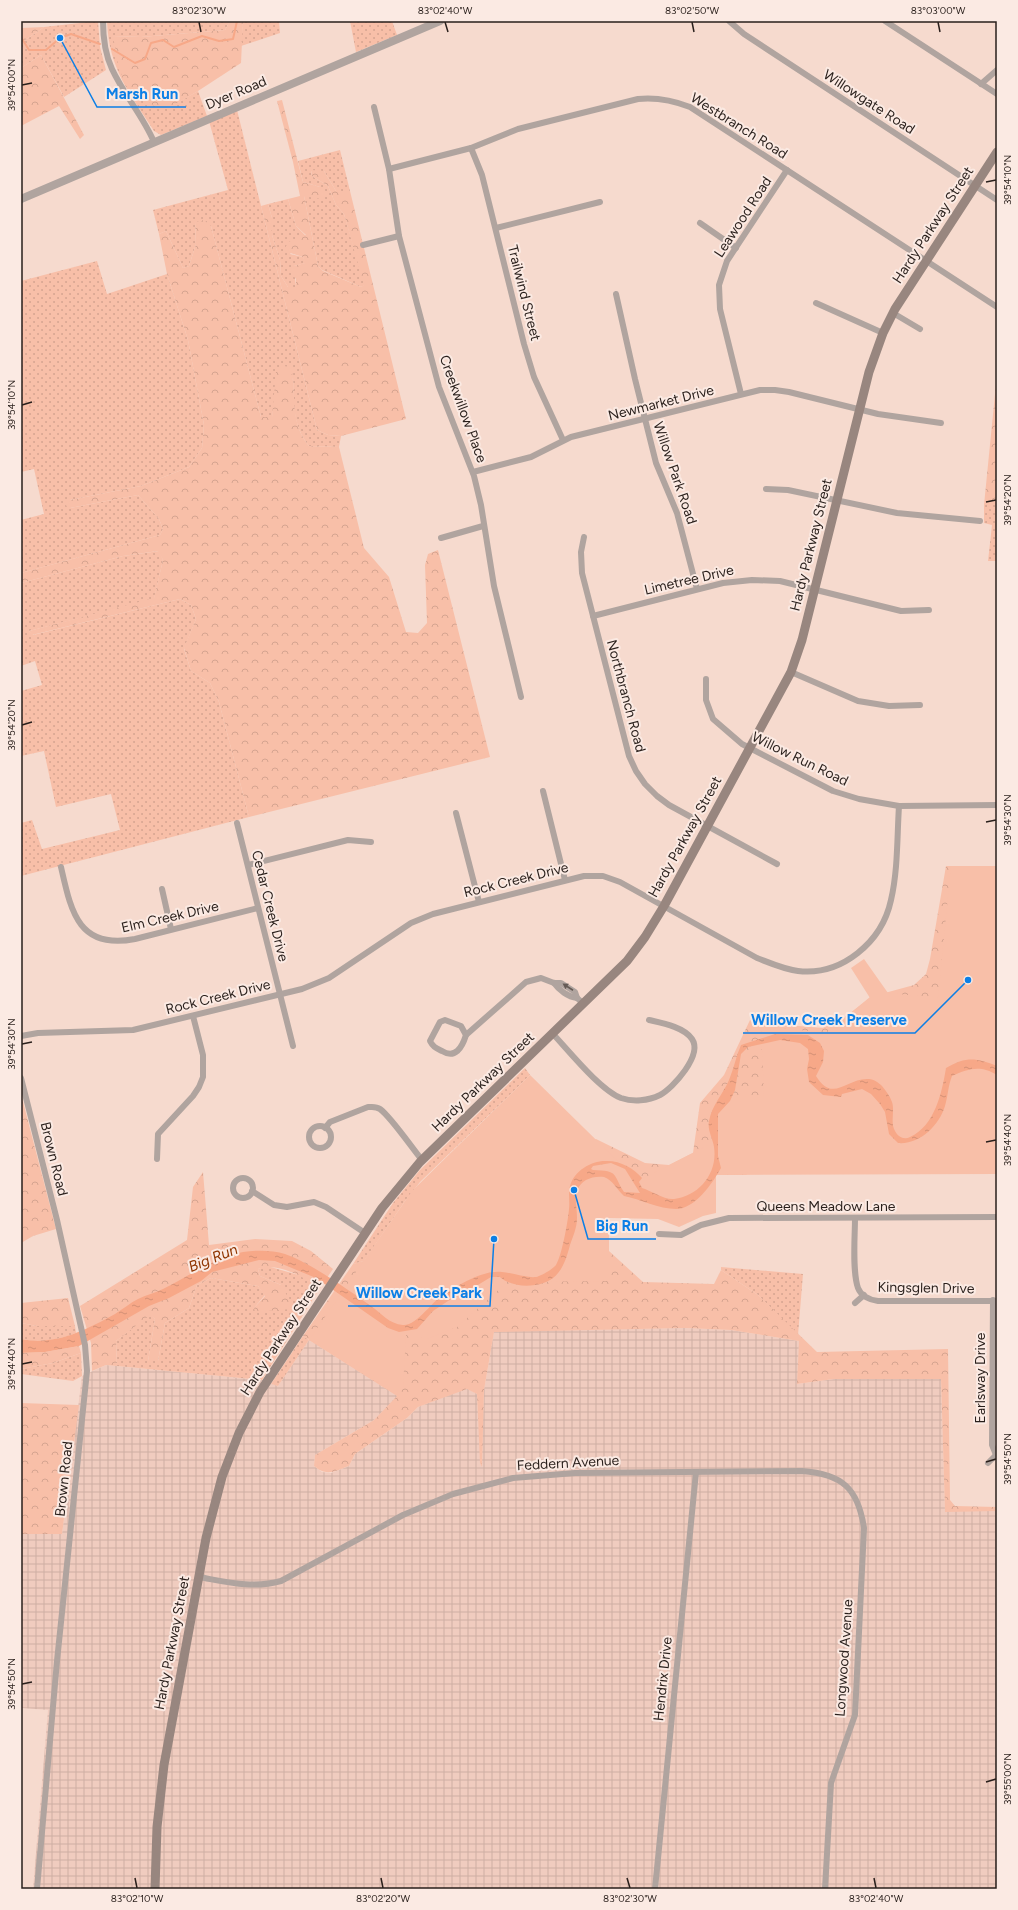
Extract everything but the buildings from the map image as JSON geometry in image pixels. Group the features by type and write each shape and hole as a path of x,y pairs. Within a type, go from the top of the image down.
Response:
{"main road":[{"name":"Hardy Parkway Street","path":"155,1889 157,1827 164,1765 199,1577 218,1488 239,1433 267,1381 325,1293 342,1270 365,1233 396,1190 422,1160 552,1034 581,1001 627,961 645,937 664,906 792,672 802,640 859,409 869,372 883,333 893,313 997,152"}],"street":[{"path":"103,21 106,48 112,70 147,125 154,142"},
{"name":"Dyer Road","path":"21,199 440,21"},
{"name":"Willowgate Road","path":"729,21 744,34 997,200"},
{"path":"884,21 997,94"},
{"path":"981,84 997,70"},
{"name":"Westbranch Road","path":"389,169 471,148 518,129 638,99 656,98 674,101 690,107 997,307"},
{"name":"Creekwillow Place","path":"374,107 389,169 399,236 439,387 461,446 473,472 481,505 483,526 494,586 521,697"},
{"name":"Trailwind Street","path":"471,148 482,175 524,344 534,376 563,440"},
{"name":"Leawood Road","path":"741,394 719,297 719,285 722,273 736,248 787,170"},
{"path":"496,228 600,202"},
{"path":"700,223 736,248"},
{"path":"363,245 399,236"},
{"name":"Willow Park Road","path":"616,294 644,419 661,478 677,513 697,589"},
{"path":"816,303 883,333"},
{"path":"893,313 920,329"},
{"name":"Newmarket Drive","path":"473,472 531,457 563,440 760,390 775,390 892,417 942,423"},
{"path":"766,489 788,490 897,514 980,521"},
{"path":"441,538 483,526"},
{"name":"Northbranch Road","path":"584,537 581,552 582,573 624,741 636,771 657,796 669,805 777,864"},
{"name":"Limetree Drive","path":"593,616 723,583 752,580 780,581 901,611 929,610"},
{"path":"792,672 858,701 889,706 920,705"},
{"name":"Willow Run Road","path":"706,679 706,700 713,719 742,744 833,791 859,799 899,806 997,805"},
{"path":"543,791 565,880"},
{"name":"Rock Creek Drive","path":"21,1036 38,1033 133,1030 302,989 329,978 411,923 433,914 584,876 603,876 620,882 757,958 777,966 808,971 818,970 839,964 856,954 866,946 880,930 885,920 893,888 899,806"},
{"path":"456,813 479,902"},
{"name":"Cedar Creek Drive","path":"237,823 293,1046"},
{"path":"248,865 348,840 371,842"},
{"name":"Elm Creek Drive","path":"61,867 70,906 76,919 84,929 108,941 122,941 258,908"},
{"path":"162,889 171,930"},
{"path":"466,1035 461,1026 445,1020 440,1022 430,1041 432,1046 448,1055 453,1054 457,1051 466,1035 526,982 541,978 554,983 561,983 575,992 581,1001"},
{"path":"157,1159 158,1134 193,1096 203,1077 203,1055 193,1016"},
{"path":"552,1034 613,1094 631,1100 641,1100 660,1095 675,1083 692,1058 695,1050 694,1041 686,1033 649,1020"},
{"name":"Brown Road","path":"21,1078 57,1220 85,1345 87,1371 58,1653 37,1889"},
{"path":"325,1128 330,1122 368,1107 374,1107 380,1109 387,1116 422,1160"},
{"path":"252,1191 274,1205 287,1207 314,1202 326,1207 365,1233"},
{"name":"Queens Meadow Lane","path":"659,1234 681,1235 701,1225 729,1218 997,1217"},
{"name":"Kingsglen Drive","path":"855,1218 856,1277 859,1289 864,1295 872,1300 995,1301"},
{"path":"856,1303 864,1295"},
{"name":"Earlsway Drive","path":"995,1301 992,1445 996,1456"},
{"path":"988,1463 996,1456"},
{"name":"Feddern Avenue","path":"199,1577 243,1585 268,1584 281,1581 402,1515 453,1494 513,1478 575,1473 802,1471 822,1472 840,1481"},
{"name":"Hendrix Drive","path":"655,1889 696,1472"},
{"name":"Longwood Avenue","path":"826,1889 831,1783 855,1715 864,1528 861,1508 851,1491 840,1481"}],"shaded area":[{"path":"685,1328 731,1330 799,1341 798,1384 834,1379 941,1379 945,1511 997,1511 997,1889 33,1889 48,1710 21,1708 21,1534 62,1534 82,1376 106,1365 262,1380 278,1386 309,1340 398,1396 374,1420 315,1455 314,1466 322,1472 331,1473 349,1466 355,1454 407,1418 418,1407 467,1388 477,1394 481,1466 484,1390 494,1331"}],"green space":[{"path":"98,21 100,47 106,70 64,97 41,55 21,68 21,43 44,27"},
{"path":"107,21 230,21 225,30 141,37 113,36 168,108 198,91 207,116 161,135 154,131 129,92 116,67 109,38"},
{"path":"230,21 243,21 241,63 198,91 169,108 154,106 125,85 118,64 113,36 141,37 225,30"},
{"path":"243,21 279,21 280,33 241,46"},
{"path":"350,21 392,21 397,35 356,52"},
{"path":"44,27 21,43 21,28"},
{"path":"41,55 84,135 80,139 59,106 21,126 21,68"},
{"path":"282,100 303,182 320,187 324,194 321,199 304,196 318,266 323,271 361,287 364,285 344,214 336,205 328,186 312,176 311,170 324,171 336,191 350,191 406,419 341,436 328,435 317,430 261,206 268,204 272,218 272,235 280,260 281,276 288,287 296,287 296,279 289,270 294,266 305,263 303,257 284,251 288,242 306,235 296,226 288,199 300,196 277,101"},
{"path":"237,110 317,430 328,435 341,436 339,447 309,446 303,438 299,430 295,414 293,378 273,410 272,418 261,417 211,226 195,222 196,244 189,266 183,268 166,231 159,234 153,210 228,190 209,121"},
{"path":"340,150 350,191 336,191 324,171 311,171 312,176 328,186 336,205 344,214 365,285 361,287 322,270 318,266 304,196 320,187 303,182 298,161"},
{"path":"288,199 296,226 306,236 290,254 303,257 306,263 294,266 296,287 288,287 281,276 280,260 272,235 272,218 268,204"},
{"path":"204,220 211,226 261,417 272,417 276,372 283,366 291,367 296,418 303,437 309,446 339,447 364,548 389,577 406,632 418,633 427,623 425,565 428,554 438,550 490,757 249,817 219,702 210,683 191,671 184,648 196,619 191,605 180,599 32,635 29,631 154,598 163,560 158,551 123,556 21,583 21,573 160,535 163,529 159,519 138,495 70,508 66,506 70,500 141,486 189,467 202,448 204,425 188,340 167,274 159,234 166,231 183,268 189,266 196,244 195,222"},
{"path":"97,261 107,294 167,274 188,340 204,425 202,448 189,467 141,486 70,500 70,508 138,495 159,519 163,529 160,535 21,573 21,520 44,514 34,469 21,472 21,281"},
{"path":"997,374 997,497 996,505 984,505"},
{"path":"997,497 997,561 988,561 992,525 984,523 984,505 995,505"},
{"path":"159,551 163,560 154,599 29,631 33,635 180,599 191,605 196,619 184,649 191,671 210,683 219,702 249,817 21,876 21,823 32,820 42,849 120,830 111,794 56,807 44,751 21,756 21,691 42,685 35,661 21,666 21,583 123,556"},
{"path":"946,866 997,866 944,1005 746,1175 716,1175 716,1195 609,1218 609,1251 643,1282 714,1284 721,1270 758,1295 817,1352 948,1349 950,1500 955,1506 997,1507 997,1511 945,1512 941,1379 834,1379 797,1384 799,1341 731,1330 685,1328 494,1332 484,1390 482,1467 480,1463 477,1394 467,1389 418,1407 407,1418 355,1454 349,1466 327,1472 314,1466 315,1455 374,1420 397,1396 303,1336 353,1264 370,1259 596,1139 645,1163 669,1165 693,1153 700,1103 724,1075 750,1020 761,1023 823,1028 848,1015 870,997 914,985 926,974 930,959"},
{"path":"951,866 997,866 997,1174 716,1175 716,1213 703,1216 679,1227 658,1219 609,1218 609,1281 507,1282 457,1327 427,1339 406,1335 403,1387 398,1396 309,1340 412,1191 530,1075 638,1181 710,1144 717,1096 764,1096 761,1026 828,1033 828,1030 870,998 851,968 864,959 888,993 938,998"},
{"path":"525,1068 530,1075 420,1182 405,1201 364,1261 353,1264 393,1203 420,1170"},
{"path":"21,1094 56,1229 33,1236 21,1243"},
{"path":"203,1172 209,1245 255,1239 292,1241 311,1251 333,1269 320,1288 298,1275 282,1269 266,1267 258,1269 260,1276 281,1285 292,1304 291,1309 255,1312 254,1308 265,1296 258,1286 211,1278 197,1285 189,1308 165,1323 158,1361 148,1361 155,1319 150,1315 116,1341 117,1366 106,1365 92,1371 91,1343 80,1306 187,1240 193,1187"},
{"path":"267,1266 302,1276 320,1288 262,1380 117,1366 116,1341 150,1314 155,1319 148,1361 158,1361 165,1323 189,1308 197,1285 211,1278 258,1286 265,1295 254,1308 281,1285 260,1276 258,1269"},
{"path":"721,1267 803,1274 798,1335 758,1295 721,1270"},
{"path":"68,1298 75,1326 37,1326 21,1323 21,1303"},
{"path":"21,1323 37,1326 75,1326 76,1333 49,1340 35,1341 21,1339"},
{"path":"303,1336 309,1340 278,1386 271,1384"},
{"path":"79,1346 81,1353 53,1363 21,1369 21,1353 45,1352"},
{"path":"81,1353 82,1376 73,1381 21,1374 21,1369 53,1363"},
{"path":"21,1403 79,1405 62,1534 21,1534"}],"water":[{"path":"775,1034 808,1035 820,1043 824,1051 823,1062 816,1076 822,1084 828,1088 834,1089 861,1079 871,1079 876,1081 882,1086 892,1102 894,1128 898,1135 903,1138 908,1138 919,1132 931,1117 936,1107 946,1068 966,1060 977,1060 997,1066 997,1075 986,1070 975,1069 964,1071 952,1076 945,1106 933,1127 927,1133 913,1141 898,1143 889,1134 885,1112 871,1094 862,1089 842,1094 841,1097 823,1095 809,1082 807,1069 809,1059 808,1049 800,1043 780,1040 748,1047 741,1054 735,1090 730,1101 718,1114 718,1156 721,1168 708,1188 690,1205 683,1208 670,1209 624,1196 607,1178 595,1177 586,1180 578,1188 576,1197 577,1218 575,1232 566,1259 560,1271 550,1280 543,1283 530,1286 512,1284 500,1277 491,1277 433,1311 417,1329 399,1332 388,1328 316,1278 275,1261 259,1260 212,1272 201,1281 169,1298 149,1306 79,1346 45,1352 21,1353 21,1339 34,1341 46,1340 81,1331 115,1314 132,1302 163,1289 222,1258 243,1252 270,1251 285,1254 306,1263 341,1285 389,1320 403,1325 414,1321 440,1296 480,1275 502,1272 532,1277 541,1275 556,1265 562,1246 567,1221 570,1186 579,1171 589,1165 600,1161 610,1161 626,1165 642,1178 639,1182 642,1188 670,1199 683,1197 699,1188 705,1182 713,1166 714,1157 714,1147 709,1128 710,1115 729,1080 741,1045","holes":["611,1163 625,1169 640,1193 624,1192 616,1177 612,1173 608,1171 591,1169 593,1166"]}],"waterway":[{"path":"112,49 135,63 145,59 151,43 163,40 174,47 202,36 219,41 233,39 237,21"},
{"path":"21,37 29,50 46,50 60,38 71,34 100,44"}],"place":[{"name":"Marsh Run","path":"60,38"},
{"name":"Willow Creek Preserve","path":"968,980"},
{"name":"Big Run","path":"574,1190"},
{"name":"Willow Creek Park","path":"494,1239"}]}
